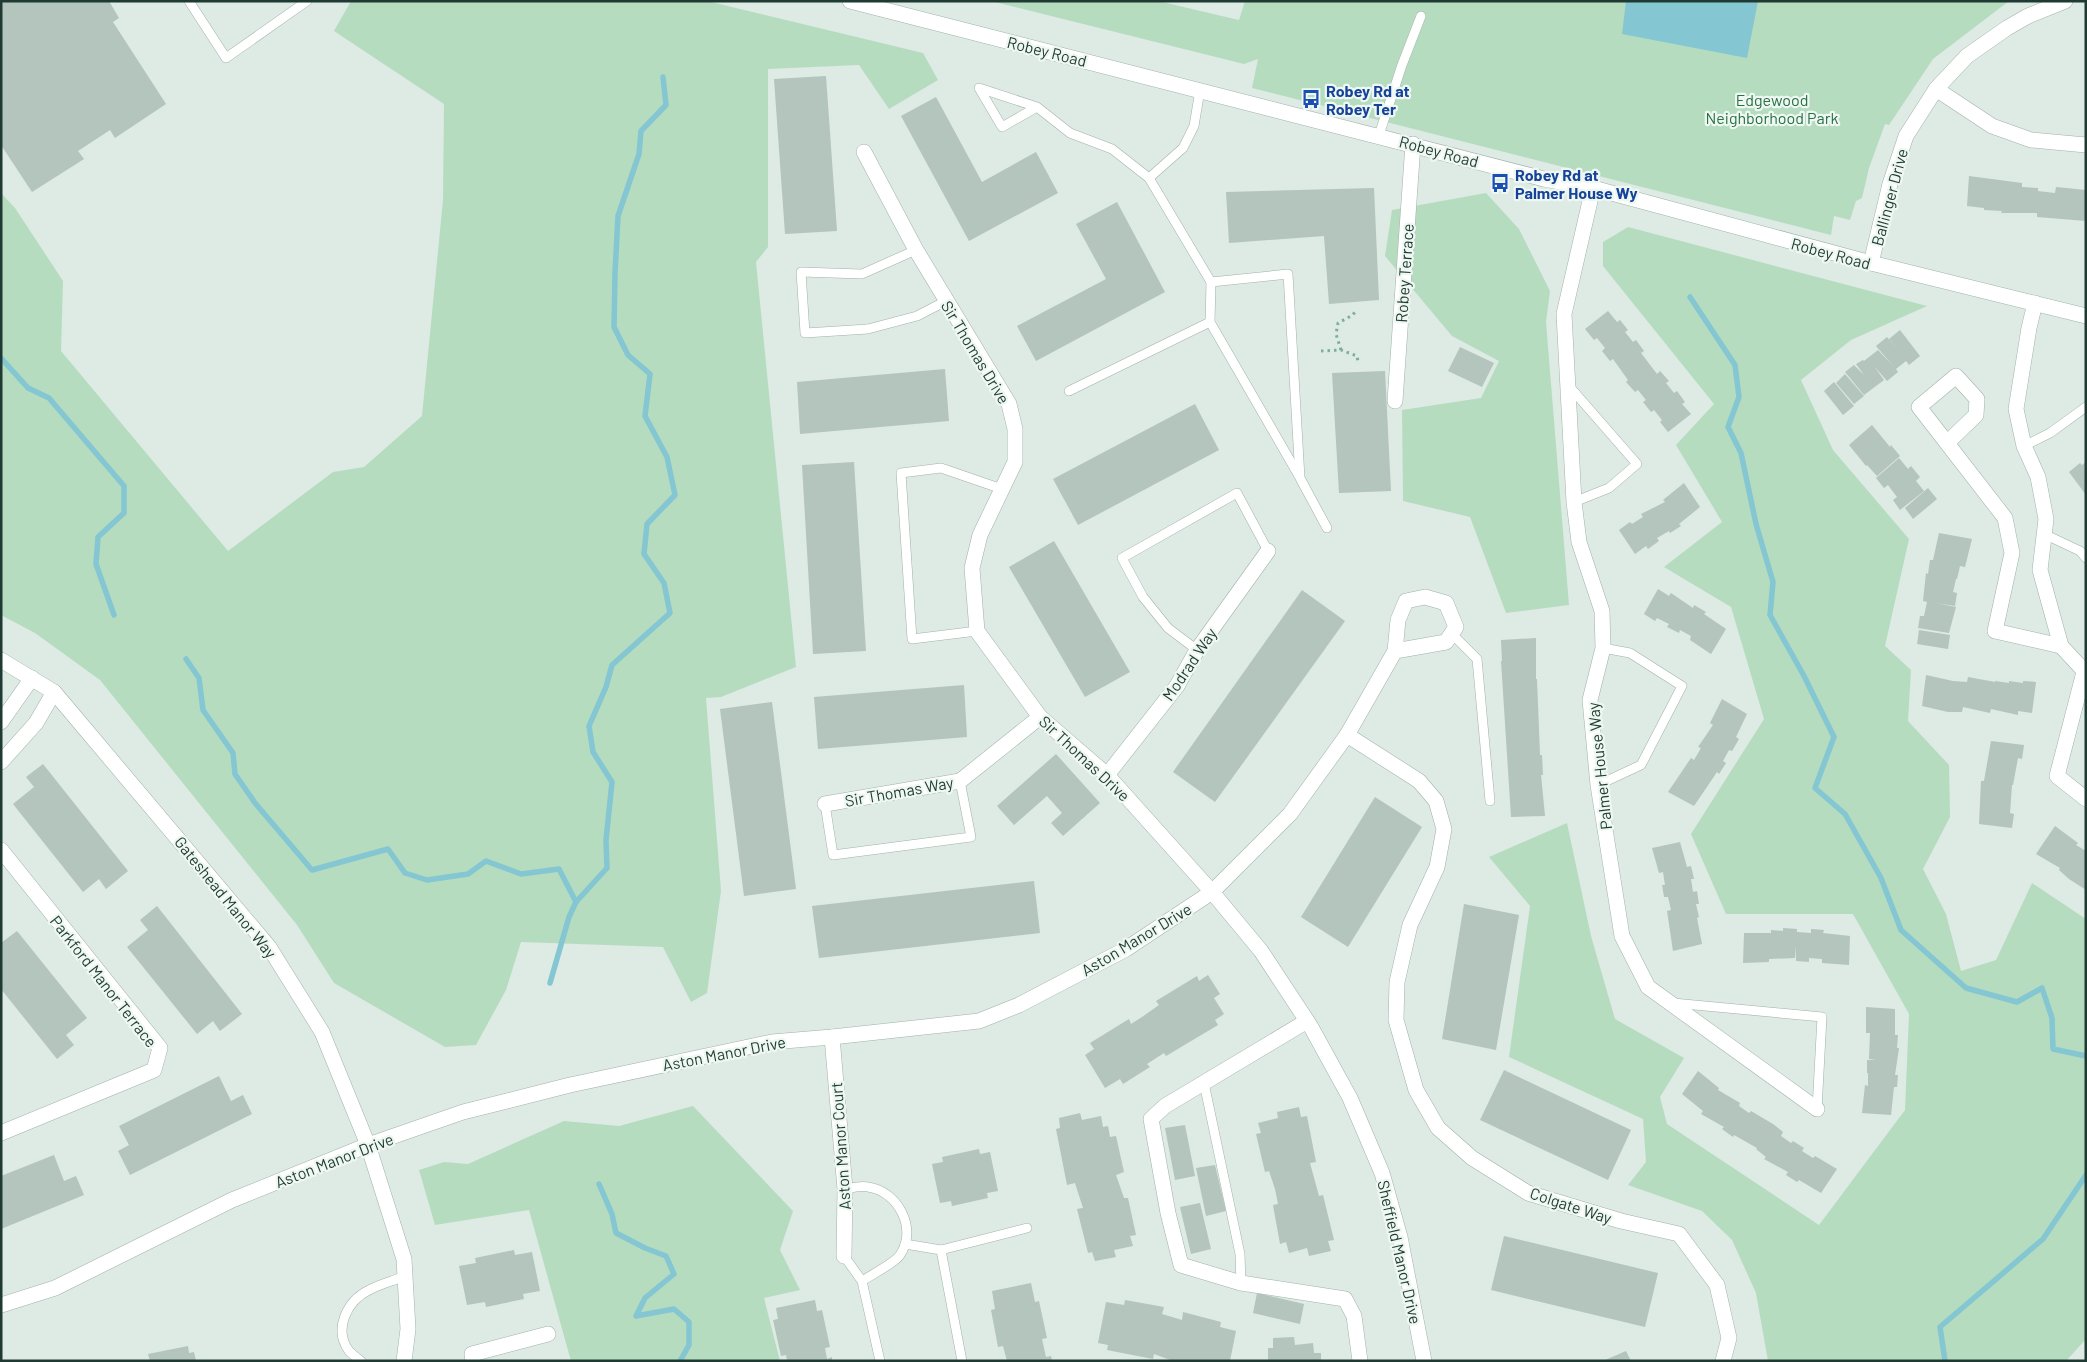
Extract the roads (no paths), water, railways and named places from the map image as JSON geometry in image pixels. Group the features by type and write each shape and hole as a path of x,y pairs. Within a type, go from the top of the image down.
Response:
{"street":[{"name":"Robey Road","path":"850,1 1544,179 1593,188 1871,263 2086,316"},
{"name":"Ballinger Drive","path":"1871,263 1890,184 1906,136 1936,89 1967,56 2006,28 2028,16 2065,1"},
{"path":"1936,89 1992,126 2031,140 2086,146"},
{"name":"Robey Terrace","path":"1396,401 1413,144"},
{"name":"Sir Thomas Drive","path":"864,152 916,250 1009,404 1014,430 1015,462 980,535 972,568 977,631 1040,717 1107,775 1212,892"},
{"name":"Palmer House Way","path":"1593,188 1564,314 1574,502 1579,542 1602,611 1603,648 1590,700 1598,786 1622,936 1648,987 1817,1109"},
{"path":"2035,304 2029,328 2016,409 2024,446 2038,477 2046,519 2040,570 2060,646 2085,673 2057,776 2086,799"},
{"path":"1947,443 2005,518 2012,553 1995,631 2060,646"},
{"name":"Modrad Way","path":"1107,775 1177,686 1198,650 1268,551"},
{"name":"Aston Manor Drive","path":"1,1305 55,1288 232,1200 368,1145 463,1112 570,1085 772,1042 979,1021 1019,1005 1126,949 1212,892 1290,814 1347,735 1395,651 1398,620 1406,601 1425,597 1446,603 1456,627 1452,634"},
{"path":"1395,651 1446,642 1452,634"},
{"name":"Gateshead Manor Way","path":"1,660 54,692 269,947 322,1032 368,1145 404,1259 408,1329 404,1361"},
{"path":"1,722 32,678"},
{"path":"1,762 36,724 54,692"},
{"name":"Sir Thomas Way","path":"825,804 960,781 1040,717"},
{"name":"Colgate Way","path":"1347,735 1419,781 1436,801 1444,829 1437,867 1410,925 1398,982 1396,1020 1416,1090 1438,1128 1472,1158 1528,1193 1620,1221 1679,1234 1716,1285 1729,1338 1723,1361"},
{"name":"Parkford Manor Terrace","path":"1,1132 154,1070 160,1048 4,859"},
{"name":"Sheffield Manor Drive","path":"1212,892 1261,951 1307,1020 1350,1098 1382,1173 1400,1237 1424,1361"},
{"path":"1307,1020 1165,1106 1151,1119 1168,1213 1181,1265 1241,1283 1345,1299 1354,1316 1360,1361"},
{"name":"Aston Manor Court","path":"832,1037 845,1188 844,1256"},
{"path":"473,1361 472,1354 548,1334"}],"lane":[{"path":"190,1 226,58 308,1"},
{"path":"1378,135 1421,16"},
{"path":"1037,107 1002,127 978,88 1037,107 1070,133 1112,149 1150,178 1211,282 1210,322 1327,528"},
{"path":"1150,178 1183,148 1194,126 1200,90"},
{"path":"916,250 862,274 801,272 805,332 868,329 917,316 946,301"},
{"path":"1211,282 1288,274 1300,478"},
{"path":"1069,391 1210,322"},
{"path":"1568,385 1637,464 1609,488 1574,502"},
{"path":"2024,446 2050,433 2086,407"},
{"path":"977,631 912,639 900,473 941,468 1002,489"},
{"path":"1198,650 1168,628 1143,597 1122,558 1237,493 1268,551"},
{"path":"2044,534 2080,551 2086,558"},
{"path":"1452,634 1477,659 1490,801"},
{"path":"1598,786 1641,765 1682,686 1630,653 1603,648"},
{"path":"825,804 833,855 971,837 960,781"},
{"path":"1671,1003 1822,1017 1817,1109"},
{"path":"1204,1083 1240,1254 1241,1283"},
{"path":"845,1188 868,1186 890,1196 904,1214 908,1236 900,1256 862,1280"},
{"path":"905,1244 941,1250 1027,1228"},
{"path":"941,1250 962,1361"},
{"path":"844,1256 862,1280 880,1361"},
{"path":"361,1361 349,1350 342,1331 345,1313 354,1299 368,1290 405,1276"}],"water":[{"path":"1626,1 1758,1 1747,58 1622,34"}],"waterway":[{"path":"550,983 569,917 576,902 607,868 606,840 612,782 593,752 589,726 606,687 612,665 670,613 664,583 644,554 647,524 675,495 667,457 645,416 650,374 628,355 614,327 618,216 639,154 641,131 666,105 663,77"},
{"path":"1690,297 1735,365 1739,397 1728,427 1741,453 1756,524 1773,582 1770,615 1804,676 1834,737 1815,788 1845,814 1881,878 1901,930 1966,988 2017,1002 2042,988 2052,1018 2053,1049 2086,1056"},
{"path":"1,358 28,388 49,398 124,486 124,513 98,537 96,564 114,615"},
{"path":"186,659 199,678 203,710 233,753 235,774 255,803 312,870 388,849 405,873 427,880 468,874 486,861 521,874 559,869 576,902"},
{"path":"1945,1361 1940,1327 2043,1239 2086,1175"},
{"path":"599,1184 612,1214 616,1233 645,1248 666,1256 674,1274 645,1298 636,1316 674,1309 689,1322 689,1345 680,1361"}],"place":[{"name":"Robey Rd at Robey Ter","path":"1311,99"},
{"name":"Robey Rd at Palmer House Wy","path":"1500,183"}],"park label":[{"name":"Edgewood Neighborhood Park","path":"1772,108"}]}
